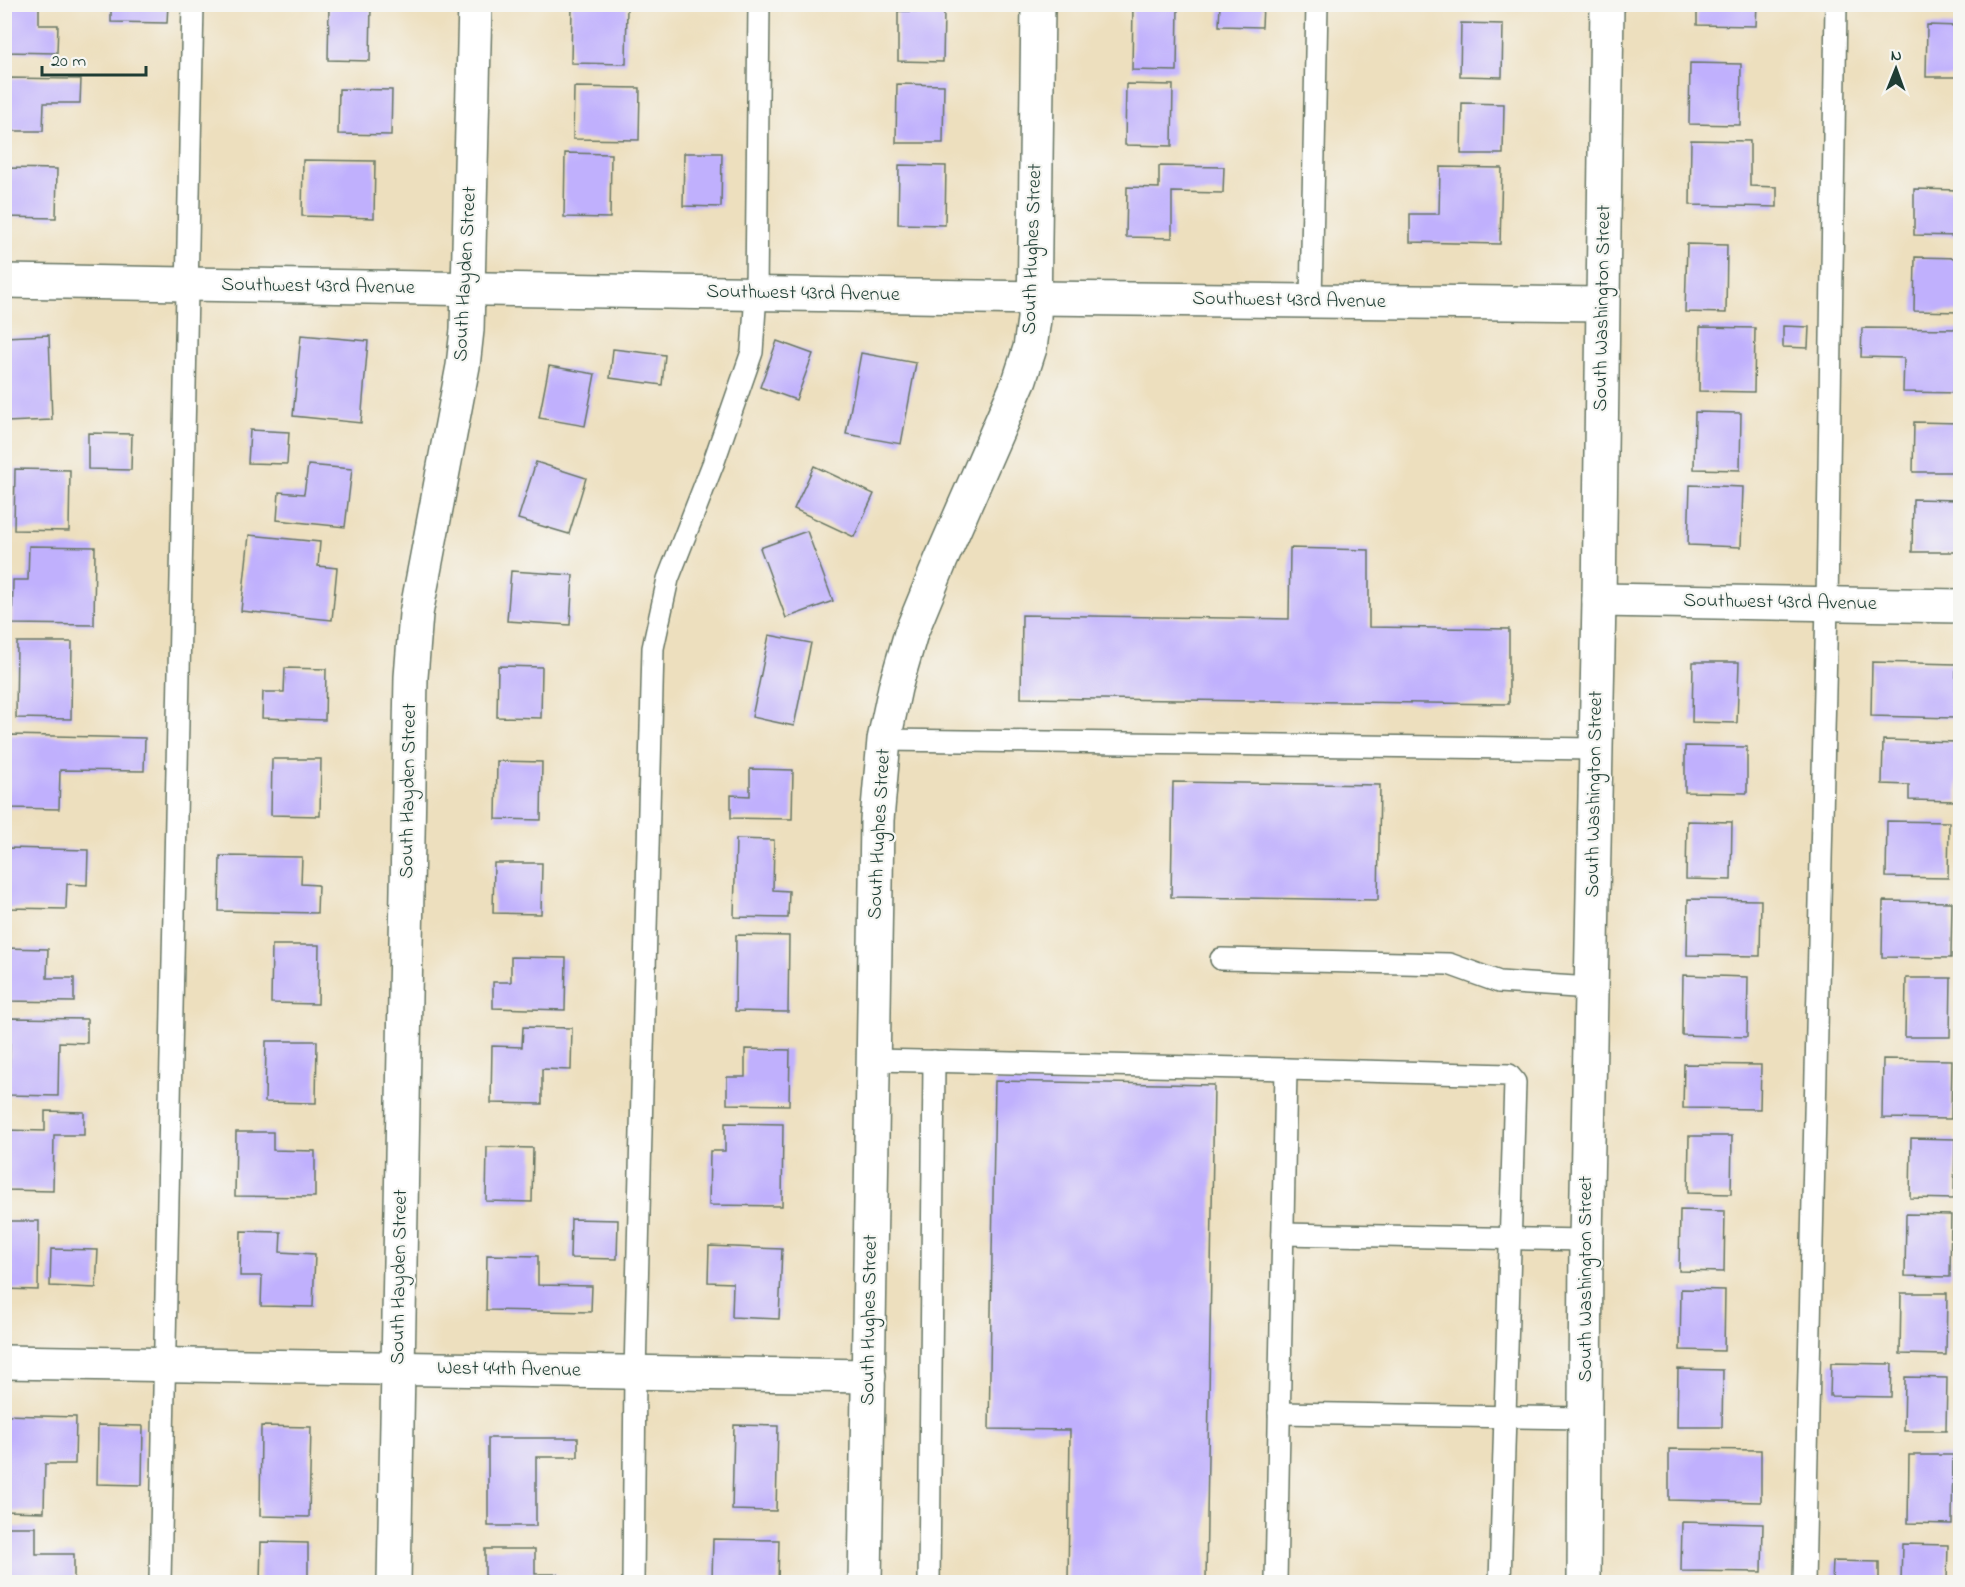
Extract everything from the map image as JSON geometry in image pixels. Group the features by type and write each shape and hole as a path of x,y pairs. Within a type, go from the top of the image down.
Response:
{"street":[{"name":"South Hayden Street","path":"394,1582 411,677 416,614 463,366 468,289 475,4"},
{"name":"South Hughes Street","path":"865,1582 877,820 884,740 895,688 912,633 941,560 1020,379 1030,348 1034,319 1038,4"},
{"name":"South Washington Street","path":"1584,1582 1586,1240 1599,600 1607,4"},
{"name":"Southwest 43rd Avenue","path":"4,281 756,294 1602,304"},
{"name":"Southwest 43rd Avenue","path":"1599,600 1960,606"},
{"name":"West 44th Avenue","path":"4,1362 869,1377"}],"lane":[{"path":"160,1582 193,4"},
{"path":"633,1582 635,1373 653,648 668,579 713,464 752,352 756,294 759,4"},
{"path":"1311,301 1317,4"},
{"path":"1804,1582 1827,604 1836,4"},
{"path":"884,740 1596,748"},
{"path":"1221,959 1449,964 1499,982 1591,988"},
{"path":"874,1060 1509,1075 1515,1082 1500,1582"},
{"path":"929,1582 934,1061"},
{"path":"1276,1582 1286,1069"},
{"path":"1283,1234 1586,1240"},
{"path":"1279,1413 1585,1418"}],"building":[{"path":"4,4 39,4 39,25 58,25 57,53 4,52"},
{"path":"111,4 168,4 167,23 111,22"},
{"path":"329,4 371,4 370,61 328,60"},
{"path":"572,4 627,4 626,64 571,63"},
{"path":"1133,4 1178,5 1177,71 1132,70"},
{"path":"1697,4 1757,4 1756,26 1697,25"},
{"path":"1220,5 1263,5 1262,27 1219,26"},
{"path":"898,11 944,12 943,62 898,61"},
{"path":"1461,23 1503,24 1502,77 1460,76"},
{"path":"1927,25 1960,26 1960,77 1926,77"},
{"path":"1690,63 1741,64 1740,125 1689,124"},
{"path":"4,78 81,79 80,103 44,103 43,131 4,131"},
{"path":"897,84 944,85 943,143 896,143"},
{"path":"1126,84 1173,85 1172,146 1125,145"},
{"path":"574,87 640,88 639,140 573,139"},
{"path":"339,89 392,90 391,135 338,134"},
{"path":"1462,103 1504,104 1503,154 1461,154"},
{"path":"1691,140 1750,141 1750,186 1777,187 1777,207 1690,205"},
{"path":"565,153 611,154 610,218 564,217"},
{"path":"684,153 722,153 721,207 683,206"},
{"path":"303,160 375,161 374,218 302,216"},
{"path":"899,165 946,166 945,225 898,224"},
{"path":"1159,166 1224,167 1223,193 1172,192 1172,238 1126,237 1127,187 1159,188"},
{"path":"1440,167 1502,168 1500,244 1410,242 1410,214 1439,214"},
{"path":"4,168 57,169 56,218 4,217"},
{"path":"1914,189 1960,190 1960,236 1914,235"},
{"path":"1687,244 1727,245 1726,313 1685,312"},
{"path":"1915,257 1960,258 1960,312 1914,311"},
{"path":"1783,326 1809,327 1808,348 1783,347"},
{"path":"1700,327 1755,328 1754,392 1699,391"},
{"path":"1862,328 1960,329 1960,393 1903,392 1904,358 1861,357"},
{"path":"49,335 52,420 6,422 4,337"},
{"path":"301,335 368,341 361,423 293,416"},
{"path":"777,341 813,354 796,400 760,387"},
{"path":"613,349 665,355 662,385 610,378"},
{"path":"861,353 916,363 901,444 846,434"},
{"path":"549,366 595,374 585,426 539,418"},
{"path":"1695,412 1741,413 1740,470 1694,469"},
{"path":"1914,422 1960,423 1960,472 1913,472"},
{"path":"250,430 289,432 287,464 248,463"},
{"path":"88,433 132,434 131,470 88,469"},
{"path":"536,462 586,478 569,534 518,519"},
{"path":"308,465 352,469 345,527 277,520 279,492 304,494"},
{"path":"814,466 874,494 854,537 794,509"},
{"path":"15,469 70,470 69,531 14,530"},
{"path":"1690,485 1743,487 1741,547 1688,545"},
{"path":"1913,499 1958,500 1957,552 1912,552"},
{"path":"807,531 833,601 786,618 760,548"},
{"path":"249,535 320,542 318,566 337,568 332,620 241,611"},
{"path":"29,546 95,547 94,625 12,624 13,580 28,580"},
{"path":"1290,548 1369,550 1369,627 1509,629 1509,704 1021,698 1022,615 1289,619"},
{"path":"511,571 573,575 570,625 507,621"},
{"path":"769,635 811,643 794,726 752,717"},
{"path":"17,642 72,642 71,719 16,718"},
{"path":"1693,662 1739,662 1737,723 1692,722"},
{"path":"1872,662 1956,664 1955,718 1871,716"},
{"path":"498,666 542,667 541,718 497,717"},
{"path":"285,668 326,669 325,720 262,718 263,692 284,692"},
{"path":"9,735 145,738 144,771 60,770 59,809 8,808"},
{"path":"1883,740 1958,742 1957,801 1909,800 1909,785 1882,784"},
{"path":"1685,746 1747,747 1747,793 1685,792"},
{"path":"272,759 321,759 320,816 271,815"},
{"path":"497,761 542,762 541,820 496,819"},
{"path":"750,769 793,770 792,819 731,818 731,795 750,796"},
{"path":"1173,782 1380,785 1378,900 1171,897"},
{"path":"1687,821 1732,822 1731,880 1686,879"},
{"path":"1887,821 1949,822 1948,878 1886,877"},
{"path":"736,839 774,840 773,890 789,891 788,918 734,917"},
{"path":"7,848 88,850 87,885 67,884 66,909 6,908"},
{"path":"220,856 302,857 301,884 318,885 317,913 219,911"},
{"path":"494,863 542,863 541,914 493,913"},
{"path":"1688,899 1761,900 1760,956 1687,955"},
{"path":"1883,901 1952,902 1951,958 1882,957"},
{"path":"736,935 789,936 788,1012 735,1011"},
{"path":"272,945 319,945 318,1004 271,1003"},
{"path":"4,948 48,949 47,978 74,978 74,1002 4,1001"},
{"path":"511,957 566,958 565,1010 493,1008 493,982 511,982"},
{"path":"1683,975 1748,977 1747,1037 1682,1035"},
{"path":"1906,978 1951,978 1950,1037 1905,1037"},
{"path":"10,1018 87,1019 87,1043 59,1042 58,1096 9,1095"},
{"path":"523,1027 572,1028 571,1070 542,1069 542,1104 491,1103 492,1046 522,1047"},
{"path":"266,1041 317,1041 316,1103 265,1102"},
{"path":"745,1049 790,1050 789,1105 727,1104 727,1077 745,1077"},
{"path":"1883,1059 1952,1060 1951,1119 1882,1118"},
{"path":"1684,1064 1761,1065 1760,1109 1683,1108"},
{"path":"995,1081 1214,1085 1206,1582 1068,1582 1070,1430 989,1429"},
{"path":"45,1111 84,1112 84,1135 54,1135 53,1191 4,1190 5,1130 45,1131"},
{"path":"725,1123 783,1124 782,1206 709,1205 710,1151 725,1151"},
{"path":"236,1132 273,1132 273,1150 315,1151 315,1197 235,1196"},
{"path":"1689,1136 1732,1136 1731,1194 1688,1193"},
{"path":"1911,1138 1955,1139 1954,1199 1910,1198"},
{"path":"487,1147 533,1148 532,1202 486,1201"},
{"path":"1680,1210 1725,1211 1724,1272 1679,1271"},
{"path":"1906,1214 1951,1215 1950,1277 1905,1276"},
{"path":"571,1219 618,1220 617,1259 570,1258"},
{"path":"4,1221 39,1221 38,1290 4,1289"},
{"path":"241,1231 281,1232 280,1252 315,1254 313,1307 261,1306 262,1276 240,1276"},
{"path":"709,1246 782,1249 779,1319 732,1317 733,1283 708,1282"},
{"path":"51,1249 98,1250 96,1288 50,1286"},
{"path":"487,1255 538,1256 538,1285 592,1286 591,1312 486,1310"},
{"path":"1681,1289 1725,1290 1724,1351 1680,1350"},
{"path":"1901,1293 1947,1293 1946,1355 1900,1354"},
{"path":"1831,1363 1892,1364 1891,1397 1830,1396"},
{"path":"1678,1369 1723,1370 1722,1427 1677,1427"},
{"path":"1905,1377 1947,1378 1946,1431 1904,1431"},
{"path":"4,1415 76,1417 75,1464 45,1464 44,1512 4,1511"},
{"path":"98,1425 143,1426 142,1485 97,1484"},
{"path":"734,1425 778,1426 776,1511 732,1510"},
{"path":"261,1426 311,1427 309,1517 260,1516"},
{"path":"488,1438 578,1438 578,1457 536,1457 536,1526 488,1526"},
{"path":"1669,1449 1761,1450 1761,1502 1669,1500"},
{"path":"1909,1455 1953,1455 1952,1524 1908,1523"},
{"path":"1682,1522 1763,1524 1762,1572 1681,1571"},
{"path":"4,1527 36,1527 36,1554 74,1554 74,1582 4,1582"},
{"path":"713,1539 779,1540 778,1582 712,1580"},
{"path":"261,1542 308,1543 308,1582 260,1582"},
{"path":"1902,1544 1948,1545 1947,1582 1901,1582"},
{"path":"485,1549 535,1549 535,1574 557,1574 557,1582 485,1582"},
{"path":"1833,1561 1879,1562 1879,1582 1832,1582"}]}
